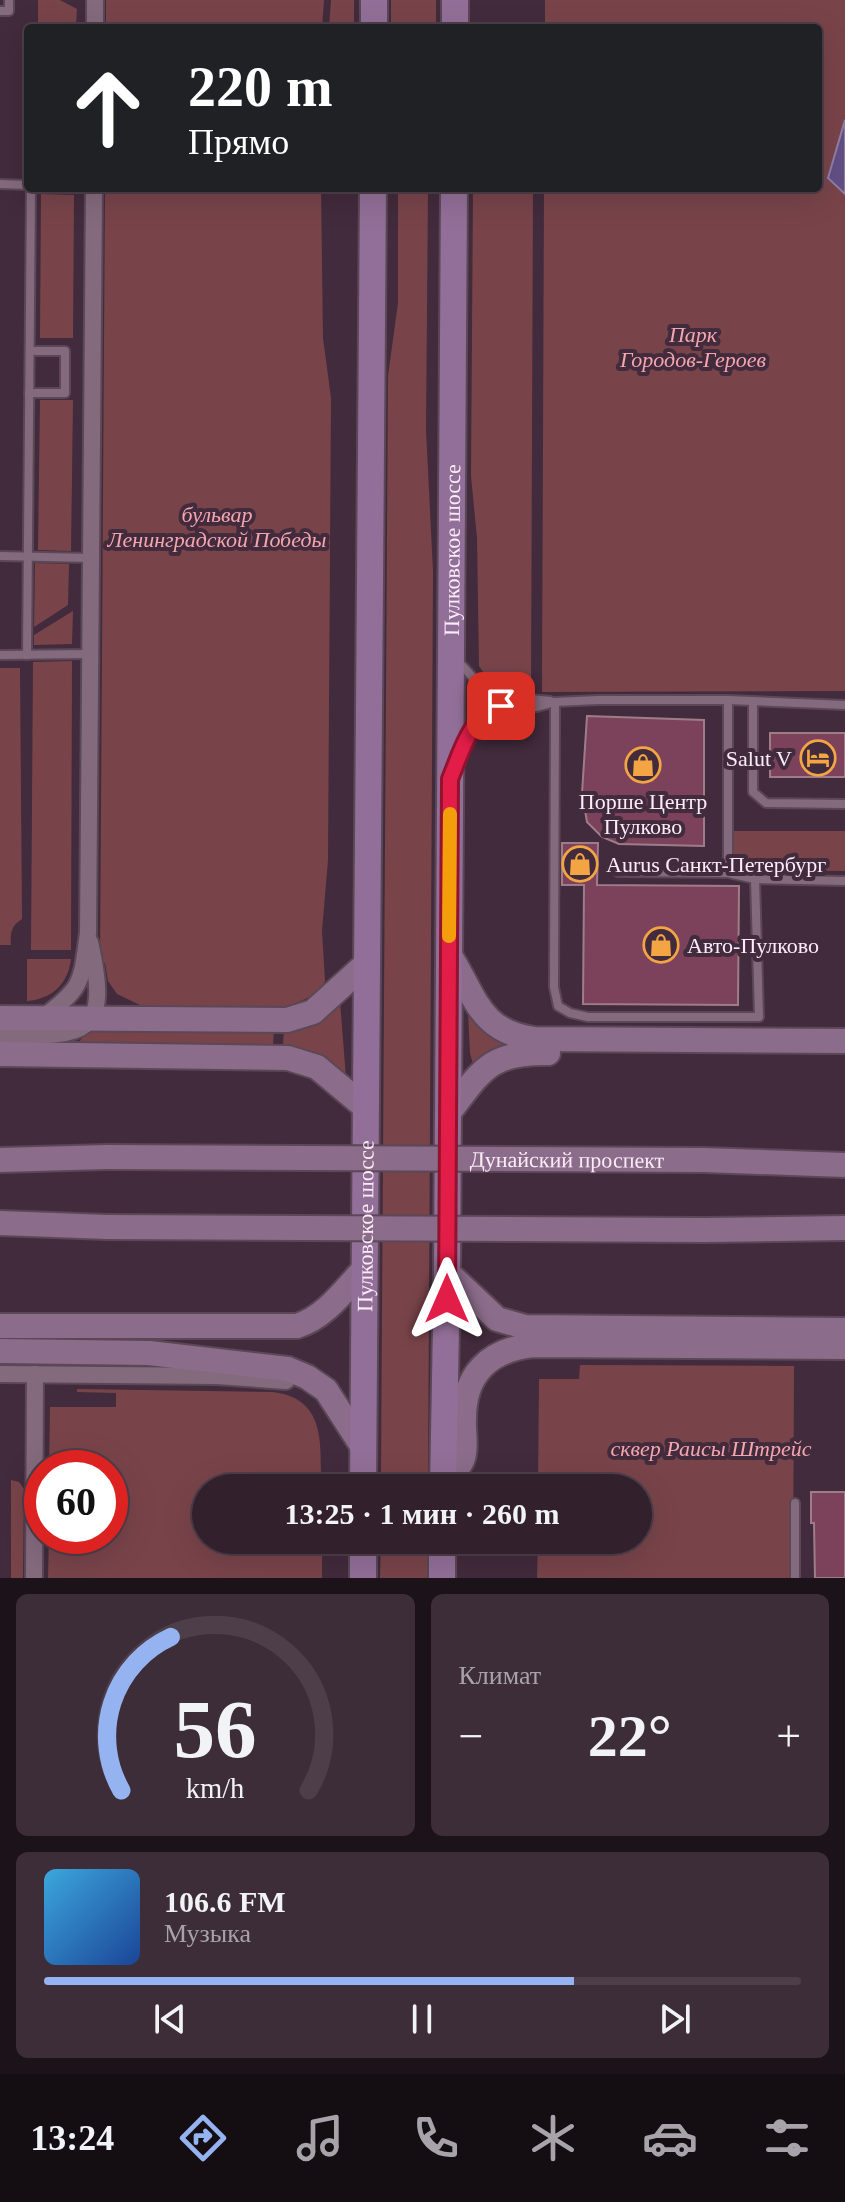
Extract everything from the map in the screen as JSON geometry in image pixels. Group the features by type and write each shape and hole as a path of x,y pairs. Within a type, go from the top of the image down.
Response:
{"main road":[{"path":"374,0 374,24"},
{"path":"455,0 455,24"},
{"name":"Пулковское шоссе","path":"363,1474 373,192"},
{"name":"Пулковское шоссе","path":"443,1474 454,192"},
{"path":"449,954 467,982 480,1012 500,1029 518,1037 845,1041"},
{"path":"0,1018 287,1020 313,1012 367,963"},
{"path":"448,1114 491,1062 522,1052 845,1057"},
{"path":"0,1054 288,1058 317,1067 366,1108"},
{"name":"Дунайский проспект","path":"0,1160 107,1157 841,1163"},
{"path":"0,1223 107,1227 843,1229"},
{"path":"0,1326 297,1326 324,1311 365,1268"},
{"path":"447,1272 489,1313 509,1324 525,1327 845,1330"},
{"path":"451,1474 463,1458 464,1407 471,1379 501,1352 516,1347 845,1347"},
{"path":"0,1351 149,1353 288,1369 326,1390 364,1449"},
{"path":"363,1554 363,1578"},
{"path":"442,1554 442,1578"}],"street":[{"path":"95,0 95,24"},
{"path":"40,1019 70,996 82,978 88,933 94,192"},
{"path":"0,1035 60,1036 76,1032 92,1019 97,990 88,933"},
{"path":"97,990 110,1007 123,1015 138,1018"},
{"path":"0,1374 273,1379 289,1381 334,1404"},
{"path":"34,1578 35,1374"}],"lane":[{"path":"0,11 9,11 9,0"},
{"path":"0,184 24,186"},
{"path":"27,655 30,192"},
{"path":"29,393 65,393 65,351 30,351"},
{"path":"0,556 91,558"},
{"path":"0,655 91,654"},
{"path":"451,655 477,682 503,696 555,702 728,700 845,705"},
{"path":"728,700 728,873"},
{"path":"753,701 753,792 759,799 766,803 845,804"},
{"path":"450,779 463,747 482,715 501,706 537,707 555,702"},
{"path":"555,702 554,987 558,1006 570,1013 588,1017 759,1017 755,879"},
{"path":"618,872 728,873 755,879 845,881"},
{"path":"795,1503 795,1578"}],"green space":[{"path":"38,0 60,0 77,9 76,24 38,24"},
{"path":"106,0 324,0 322,24 106,24"},
{"path":"331,0 354,0 354,24 329,24"},
{"path":"391,0 436,0 436,24 391,24"},
{"name":"Парк Городов-Героев","path":"545,0 845,0 845,691 542,692 544,192 822,192 822,24 545,24"},
{"name":"бульвар Ленинградской Победы","path":"105,192 321,192 323,338 331,398 328,860 322,931 325,981 312,996 289,1006 142,1006 117,994 108,981 105,963 100,962"},
{"path":"398,192 428,192 426,430 433,571 428,1474 381,1472 388,376 398,303"},
{"path":"473,192 533,192 531,690 502,685 479,666 477,538 471,476"},
{"path":"41,194 74,195 73,338 40,338"},
{"path":"40,400 73,400 71,551 38,550"},
{"path":"35,563 69,564 68,605 34,627"},
{"path":"73,611 72,644 34,645 34,635"},
{"path":"72,661 71,950 31,950 33,662"},
{"path":"0,668 20,668 22,919 12,930 11,945 0,945"},
{"path":"733,831 845,831 845,871 749,870 748,863 734,862"},
{"path":"27,959 71,959 66,976 57,989 44,997 27,1001"},
{"path":"340,1001 346,1078 283,1047 284,1026"},
{"path":"468,1013 490,1032 517,1043 492,1051 473,1064"},
{"path":"91,1026 274,1026 273,1047 76,1046"},
{"name":"сквер Раисы Штрейс","path":"580,1365 794,1366 793,1578 537,1578 538,1554 652,1554 652,1474 538,1474 539,1379 579,1379"},
{"path":"77,1389 273,1392 291,1396 304,1404 317,1427 321,1474 192,1474 192,1554 322,1554 322,1578 48,1578 49,1554 128,1554 128,1450 49,1450 50,1407 116,1407 116,1393 77,1392"},
{"path":"11,1480 19,1482 24,1489 23,1578 11,1578"},
{"path":"381,1554 427,1554 427,1578 380,1578"}],"shaded area":[{"path":"845,120 845,194 828,178"}],"building":[{"name":"Порше Центр Пулково","path":"587,716 704,720 704,846 619,844 602,837 587,822 582,793"},
{"path":"770,733 845,733 845,777 770,777"},
{"name":"Авто-Пулково","path":"562,843 598,843 597,885 739,886 738,1005 583,1004 584,885 562,885"},
{"path":"811,1492 845,1492 845,1578 815,1578"}],"slow traffic":[{"path":"449,936 450,814"}],"place":[{"name":"Salut V","path":"818,758"},
{"name":"Порше Центр Пулково","path":"643,765"},
{"name":"Aurus Санкт-Петербург","path":"580,864"},
{"name":"Авто-Пулково","path":"661,945"}],"route":[{"path":"447,1299 450,779 463,747 482,715 501,706"}]}
